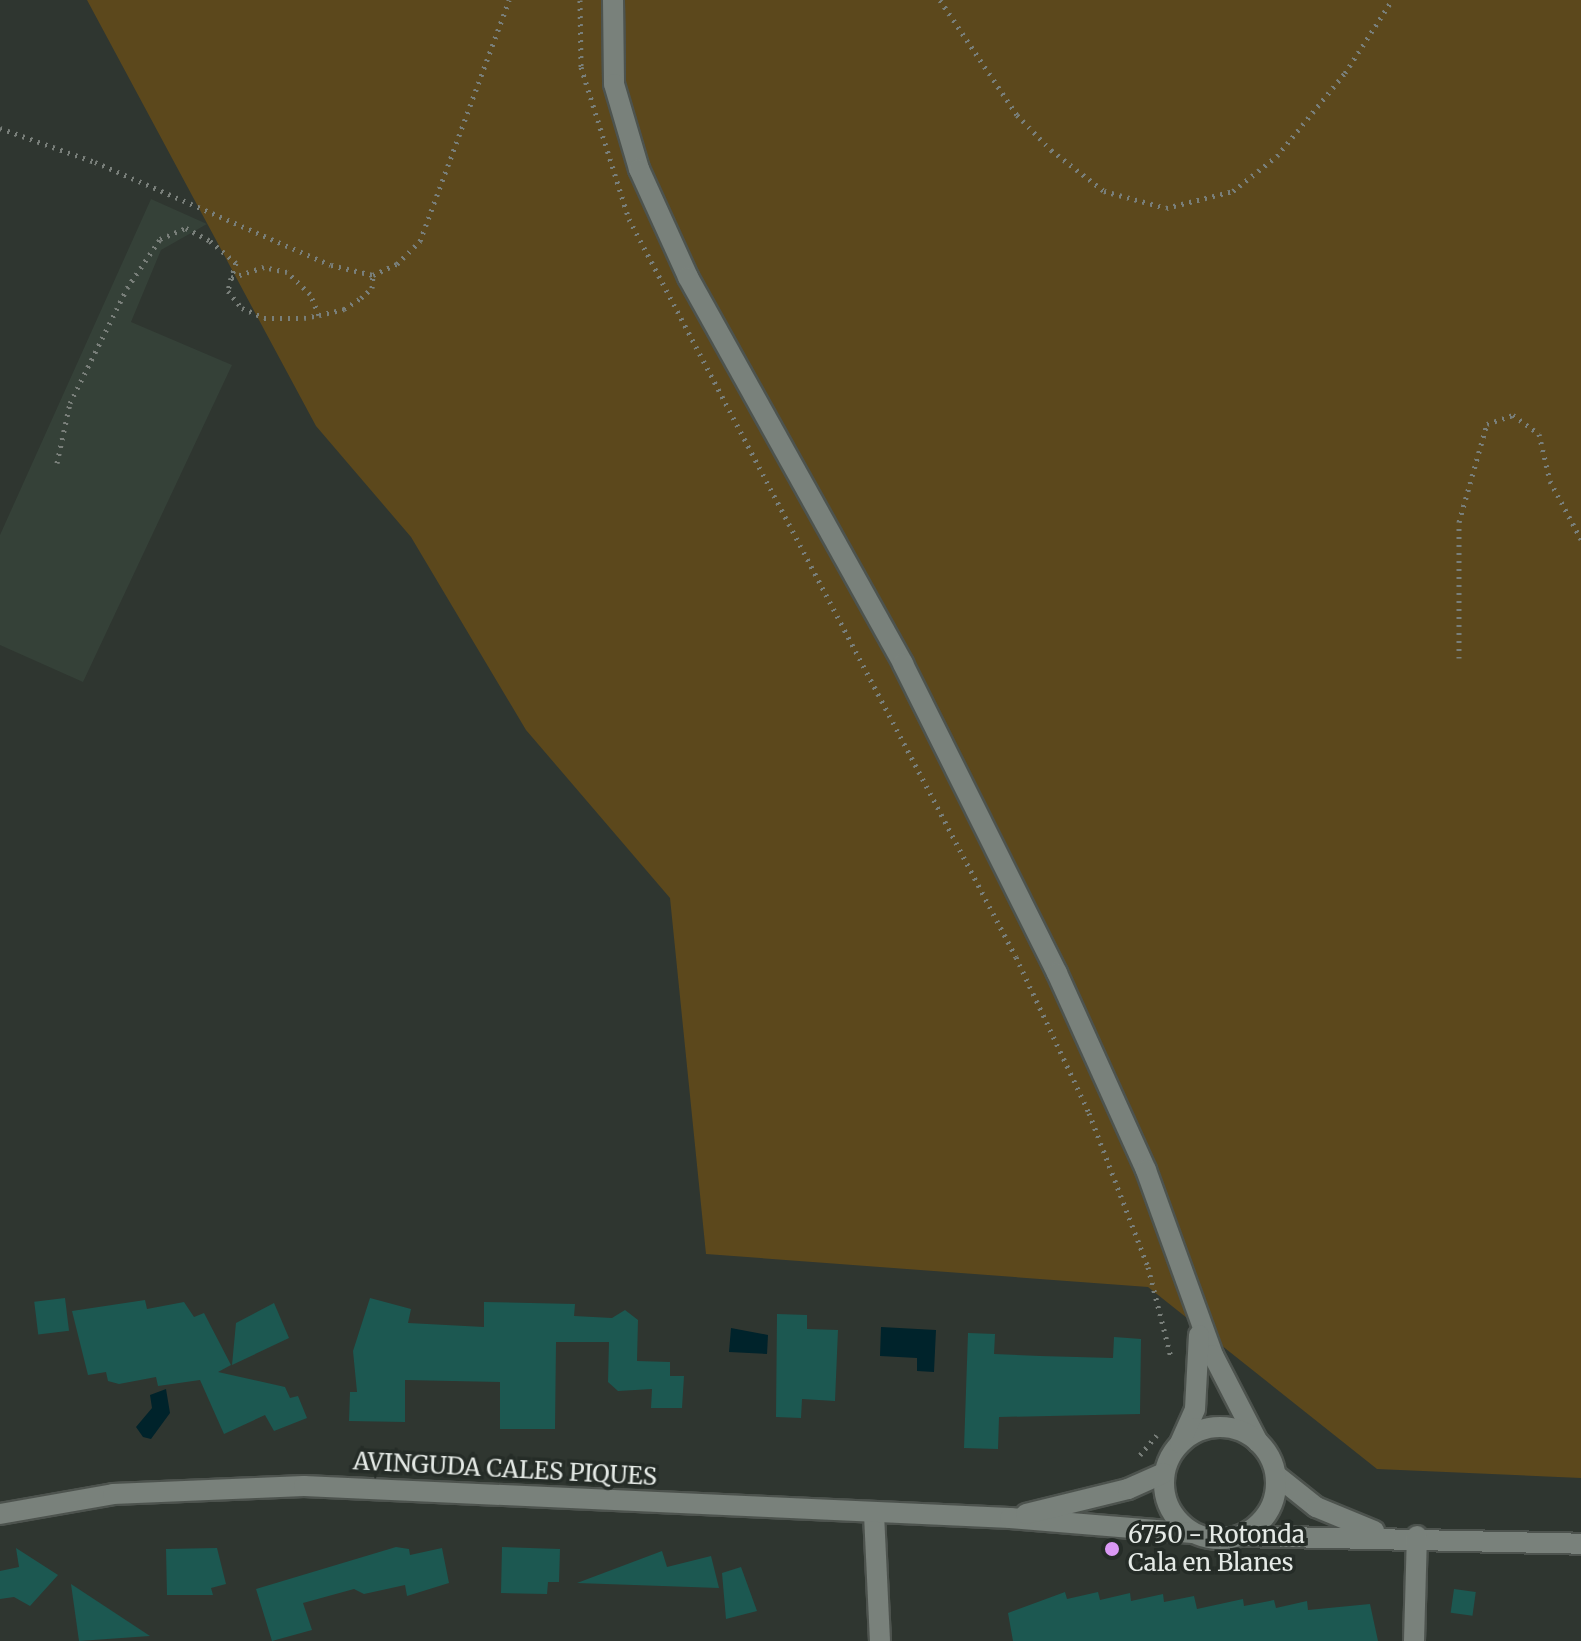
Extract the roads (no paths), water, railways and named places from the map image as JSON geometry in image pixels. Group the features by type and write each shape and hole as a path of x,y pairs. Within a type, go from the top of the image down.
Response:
{"street":[{"path":"613,0 614,84 639,169 688,277 903,664 1057,973 1146,1170 1199,1323 1258,1442 1276,1475 1316,1507 1386,1535"},
{"path":"1199,1323 1195,1409 1164,1473 1166,1502 1192,1533 1218,1540 1240,1536 1386,1535 1581,1544"},
{"path":"1177,1447 1213,1427 1258,1442"},
{"name":"AVINGUDA CALES PIQUES","path":"1010,1518 1128,1489 1164,1473"},
{"path":"1240,1536 1263,1519 1274,1499 1276,1475"},
{"name":"AVINGUDA CALES PIQUES","path":"0,1514 113,1494 304,1486 1010,1518 1192,1533"},
{"path":"874,1514 880,1641"},
{"path":"1414,1641 1417,1536"}],"water":[{"path":"881,1327 936,1330 934,1372 917,1371 917,1358 880,1356"},
{"path":"731,1328 768,1335 767,1354 729,1352"},
{"path":"166,1389 170,1413 151,1439 143,1437 136,1427 152,1408 150,1395"}],"place":[{"name":"6750 - Rotonda Cala en Blanes","path":"1112,1549"}]}
